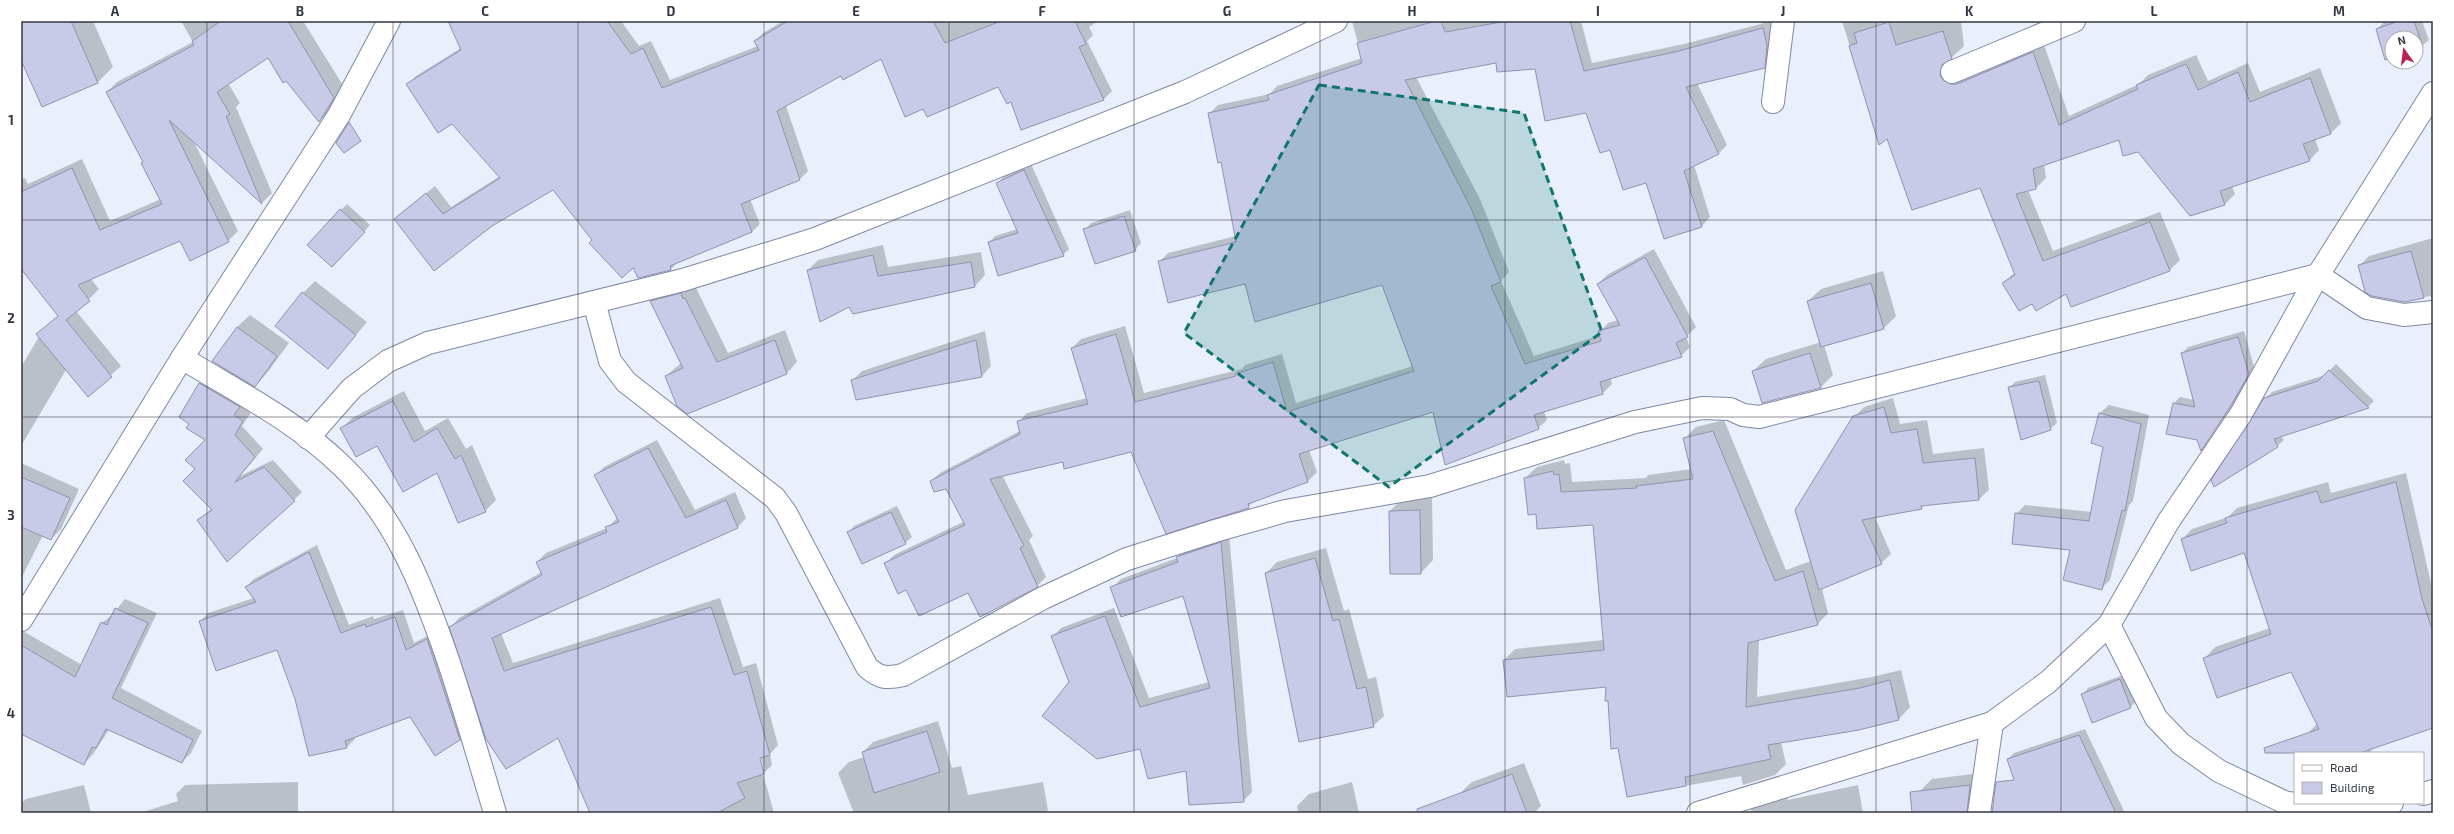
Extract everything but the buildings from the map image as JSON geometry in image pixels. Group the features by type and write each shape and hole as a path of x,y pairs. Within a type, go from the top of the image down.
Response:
{"street":[{"path":"21,620 182,358 339,115 389,21"},
{"path":"308,438 352,388 388,361 428,343 683,280 815,239 1185,92 1336,21"},
{"path":"1773,102 1783,21"},
{"path":"1952,72 2074,21"},
{"path":"1698,813 1992,723 2048,682 2110,625 2168,522 2241,414 2318,275 2433,93"},
{"path":"594,302 610,361 626,382 775,498 786,513 867,667 876,676 889,678 903,675 1043,598 1127,558 1215,531 1285,512 1430,486 1635,422 1702,408 1730,409 1743,415 1758,418 2318,275 2367,308 2404,315 2433,312"},
{"path":"182,358 274,414 308,438 342,466 373,503 403,547 430,606 495,813"},
{"path":"2110,625 2156,718 2181,744 2219,772 2284,802 2294,804"},
{"path":"1979,813 1992,723"},
{"path":"2296,804 2328,810 2377,808 2389,804"}],"highlighted area":[{"path":"1319,85 1524,113 1602,332 1389,487 1184,333"}]}
